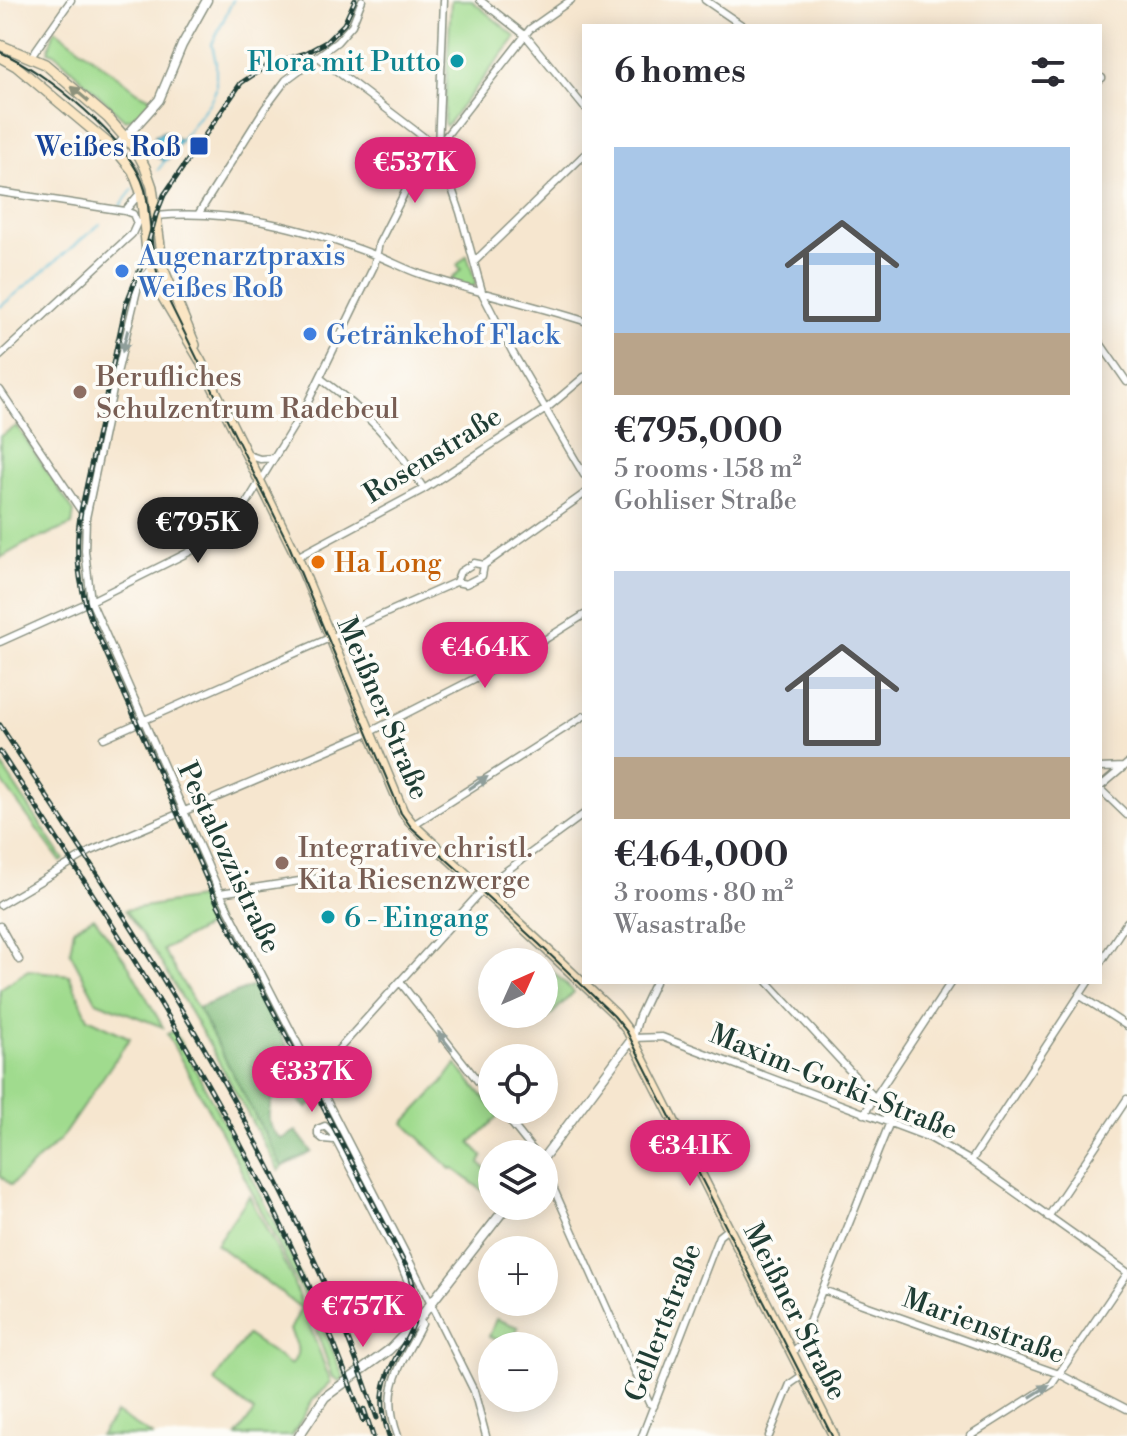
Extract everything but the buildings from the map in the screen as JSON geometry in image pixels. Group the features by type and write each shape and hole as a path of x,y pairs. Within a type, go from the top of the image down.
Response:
{"main road":[{"name":"Meißner Straße","path":"0,45 50,68 108,118 141,158 149,178 163,268 200,360"},
{"name":"Meißner Straße","path":"0,57 26,74 115,149 133,171 141,192 151,269 162,296 200,360 297,557 394,794 413,825 582,983"},
{"name":"Meißner Straße","path":"583,984 615,1014 633,1038 834,1436"}],"street":[{"path":"31,57 71,0"},
{"path":"115,149 159,100 182,45 207,0"},
{"path":"199,213 286,80 337,42 352,25 362,0"},
{"path":"444,0 438,148 483,295 582,472"},
{"path":"480,0 526,36 582,105"},
{"path":"0,642 91,601 229,532 320,378 374,266 379,243 410,182 530,29 571,0"},
{"path":"705,0 740,24"},
{"path":"317,56 438,148"},
{"path":"474,262 582,157"},
{"path":"0,192 125,211 133,214 136,220 132,234 0,356"},
{"path":"125,211 141,192"},
{"path":"156,216 199,213 272,223 376,255 416,273 483,295 582,320"},
{"name":"Pestalozzistraße","path":"151,269 138,286 86,518 85,551 91,601 220,893 474,1391 486,1436"},
{"path":"1102,346 1127,382"},
{"path":"320,378 352,401 376,424 403,454 424,489"},
{"name":"Rosenstraße","path":"297,557 424,489 546,409 582,379"},
{"path":"0,390 86,518"},
{"path":"248,455 260,459 274,458"},
{"path":"456,582 467,565 484,565 582,495"},
{"path":"104,738 456,582 466,584 475,581 482,576 484,565"},
{"path":"0,905 91,851 368,732 517,657 582,616"},
{"path":"413,825 582,717"},
{"path":"1102,768 1125,765"},
{"path":"1102,786 1125,765"},
{"path":"1102,790 1127,815"},
{"path":"314,1073 482,890 582,815"},
{"path":"220,893 326,877"},
{"path":"1102,960 1127,922"},
{"path":"0,926 19,960"},
{"path":"400,982 478,1081"},
{"path":"557,1140 633,1038 639,1016 654,984"},
{"path":"770,984 874,1097 890,1122 800,1345 792,1352"},
{"path":"864,1114 950,984"},
{"path":"971,1161 1087,984"},
{"path":"1079,995 1127,1026"},
{"name":"Maxim-Gorki-Straße","path":"633,1038 662,1037 930,1138 971,1161 1127,1273"},
{"path":"1048,1217 1127,1099"},
{"path":"512,1124 525,1140"},
{"path":"334,1140 401,1265 411,1289 410,1316 422,1324 400,1366 390,1394 398,1436"},
{"path":"558,1198 649,1403 654,1406"},
{"path":"299,1436 325,1397 389,1350 416,1321 496,1220"},
{"name":"Gellertstraße","path":"642,1436 719,1236 729,1228"},
{"path":"970,1436 1052,1384 1127,1273"},
{"path":"424,1289 440,1291"},
{"name":"Marienstraße","path":"823,1290 1059,1374 1127,1409"},
{"path":"769,1436 790,1384 803,1375"}],"green space":[{"path":"451,0 471,0 516,37 446,126 444,123"},
{"path":"55,29 138,92 153,99 133,118 125,120 54,53 48,51"},
{"path":"467,255 476,283 473,287 450,281 461,269 457,265"},
{"path":"17,426 74,512 72,525 0,558 0,436"},
{"path":"0,763 64,860 61,862 0,779"},
{"path":"204,897 217,921 163,950 255,1112 282,1167 279,1171 208,1042 156,954 125,910"},
{"path":"94,917 129,966 163,1027 96,1001 70,952 74,928"},
{"path":"28,970 69,975 88,1018 130,1038 60,1140 11,1185 0,1176 0,989"},
{"path":"558,977 574,992 558,1008"},
{"path":"256,985 315,1102 307,1108 286,1087 273,1096 269,1115 273,1131 282,1139 296,1131 312,1152 282,1167 198,1008"},
{"path":"174,1031 286,1246 344,1378 339,1381 333,1377 304,1296 234,1156 167,1034"},
{"path":"456,1064 478,1091 478,1124 490,1124 470,1143 478,1151 478,1187 451,1169 404,1123"},
{"path":"249,1196 291,1276 331,1383 313,1400 292,1436 237,1436 254,1412 214,1381 247,1335 291,1365 297,1352 290,1330 301,1308 216,1244"},
{"path":"496,1319 518,1327 516,1332 491,1332"},
{"path":"116,1413 153,1436 100,1436"}],"water":[{"path":"164,131 181,141 164,161 157,157 155,135"}],"waterway":[{"path":"158,170 210,102 216,89 212,44 233,0"},
{"path":"120,206 133,189"},
{"path":"0,307 100,224"}],"tram line":[{"path":"0,52 40,75 84,110 123,150 137,171 145,190 155,263 162,287 288,543 401,813 411,827 539,944 627,1032 832,1436"}],"railway":[{"path":"355,0 344,24 326,42 306,53 268,65 241,83 164,195 126,304 81,511 78,552 80,579 91,619 218,905 410,1274 415,1293 414,1321 392,1365 383,1394 389,1436"},
{"path":"0,725 161,975 259,1146 303,1234 377,1418"},
{"path":"0,752 154,993 248,1159 291,1244 329,1331 363,1421"},
{"path":"364,1409 373,1436"}],"place":[{"name":"Flora mit Putto","path":"457,61"},
{"name":"Weißes Roß","path":"199,146"},
{"name":"Augenarztpraxis Weißes Roß","path":"122,271"},
{"name":"Getränkehof Flack","path":"310,334"},
{"name":"Berufliches Schulzentrum Radebeul","path":"80,392"},
{"name":"Ha Long","path":"318,562"},
{"name":"Integrative christl. Kita Riesenzwerge","path":"282,863"},
{"name":"6 - Eingang","path":"328,917"}]}
